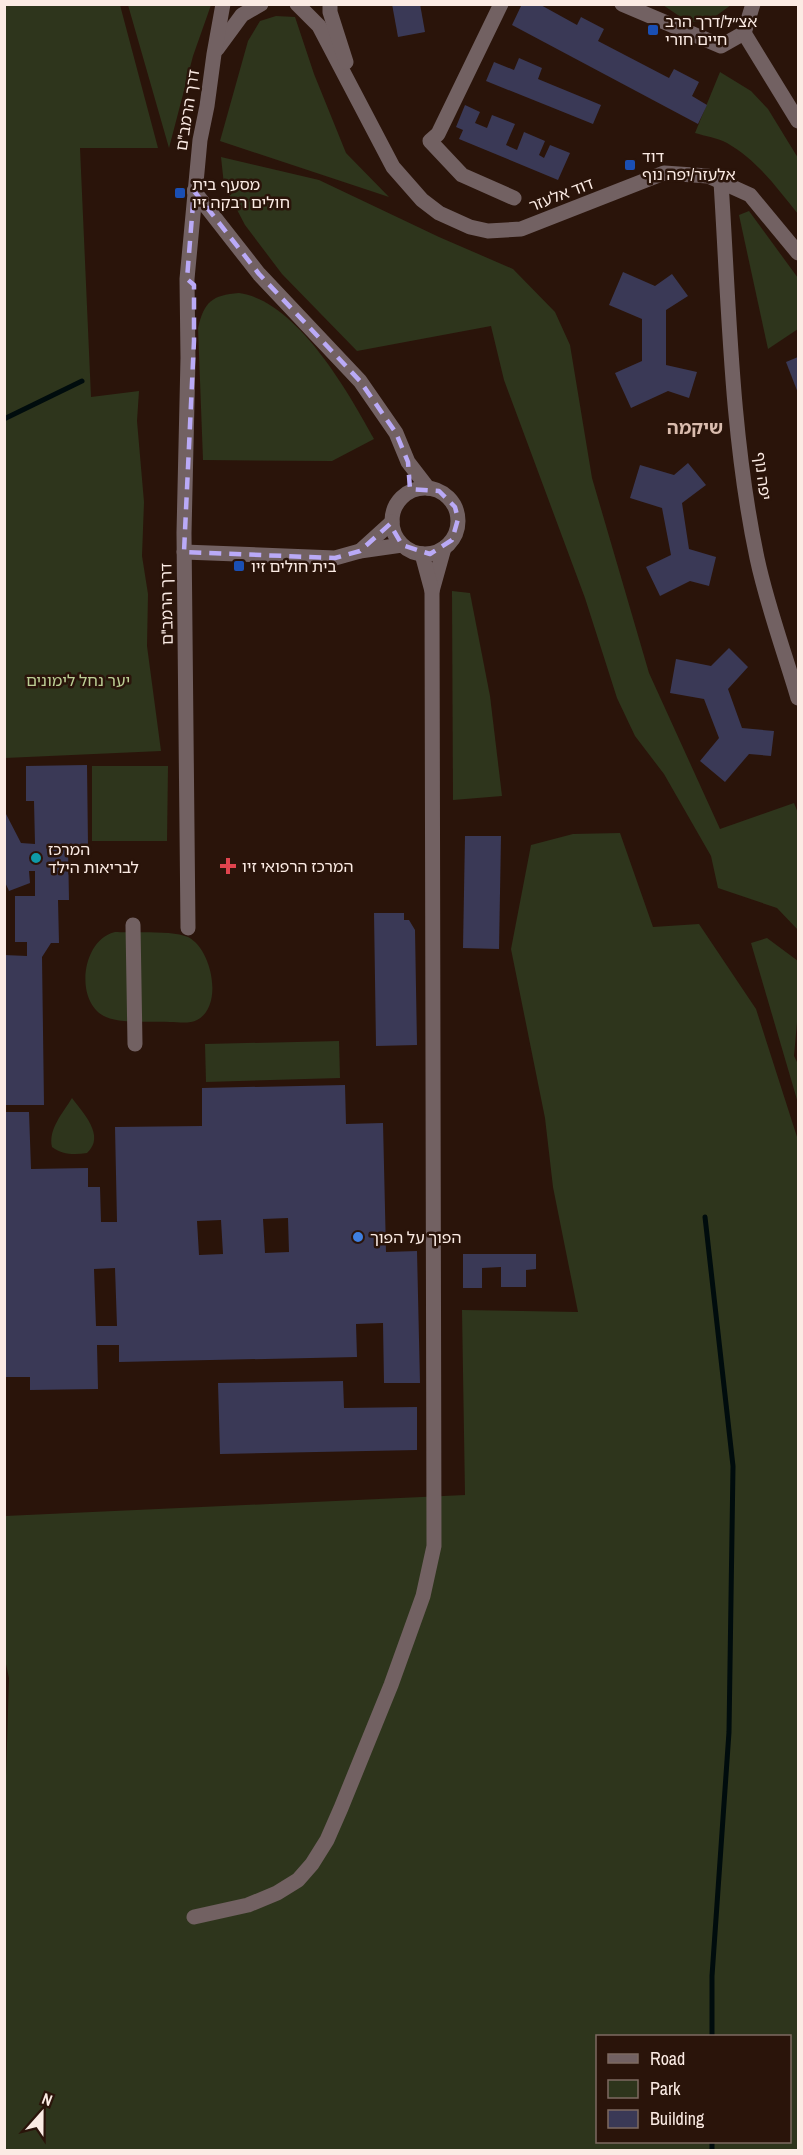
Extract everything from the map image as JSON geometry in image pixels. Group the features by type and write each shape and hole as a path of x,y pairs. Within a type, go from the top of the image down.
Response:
{"street":[{"name":"דרך הרמב\"ם","path":"188,928 183,533 188,358 187,279 200,140 223,4"},
{"name":"דרך הרמב\"ם","path":"214,54 242,15 261,4"},
{"name":"דוד אלעזר","path":"297,4 319,26 360,108 393,167 422,200 438,213 470,227 488,231 521,229 664,173 708,176 750,195 798,253"},
{"name":"דוד אלעזר","path":"330,4 330,12 360,108"},
{"path":"501,4 438,134 430,141 462,175 514,198"},
{"path":"622,4 720,46 744,33 753,4"},
{"path":"744,33 798,121"},
{"name":"יפה נוף","path":"721,182 736,399 745,490 758,559 798,698"},
{"path":"194,191 259,274 360,381 396,433 408,462 428,488"},
{"path":"408,462 410,492"},
{"path":"428,488 439,491 455,507 458,519 457,530 452,540 444,548 430,554 422,554 402,545 393,531 392,522 396,504 410,492 428,488"},
{"path":"360,551 392,522"},
{"path":"184,552 335,558 360,551 402,545"},
{"path":"432,591 444,548"},
{"path":"194,1917 248,1905 277,1893 298,1880 312,1864 327,1840 391,1685 423,1596 434,1546 432,591 422,554"},
{"path":"133,925 135,1044"}],"highlighted area":[{"path":"194,191 259,274 360,381 396,433 408,462 410,489 439,491 455,507 458,519 452,540 430,554 402,545 390,524 360,551 335,558 184,552 194,341 194,285 187,279"}],"green space":[{"name":"יער נחל לימונים","path":"4,5 120,5 158,148 80,148 91,397 139,391 137,421 144,502 142,556 148,594 147,646 161,751 5,758"},
{"path":"128,5 211,5 193,56 169,148"},
{"path":"663,5 731,5 709,21 688,22"},
{"path":"276,16 295,17 314,74 346,153 389,197 220,141 248,41 260,21"},
{"path":"720,72 751,91 768,109 798,158 798,214 766,175 738,150 716,138 695,133"},
{"path":"221,157 319,180 513,269 555,312 570,345 592,478 649,673 720,829 794,803 798,813 798,930 777,908 718,888 711,856 664,774 635,736 617,698 585,598 504,380 491,326 357,351 282,274 245,225 224,185"},
{"path":"749,211 798,278 798,329 768,349 739,215"},
{"path":"239,293 260,300 281,313 300,330 335,374 374,439 332,461 203,460 198,328 203,312 211,301"},
{"path":"452,591 470,593 490,696 502,796 453,800"},
{"path":"92,766 168,766 167,841 92,841"},
{"path":"620,833 653,927 699,924 756,1009 798,1140 798,2150 5,2150 4,1841 9,1678 4,1655 5,1516 465,1495 462,1310 578,1312 553,1187 545,1118 511,949 531,845 573,834"},
{"path":"115,932 173,933 188,937 196,943 209,965 212,978 210,1003 205,1013 191,1022 137,1022 106,1017 96,1010 89,999 86,986 89,959 95,947 104,937"},
{"path":"767,938 798,961 798,1011 794,1056 798,1064 798,1103 751,943"},
{"path":"339,1041 340,1078 206,1082 205,1044"},
{"path":"72,1098 94,1132 92,1146 87,1153 69,1154 52,1147 54,1128"}],"building":[{"path":"392,4 420,4 425,32 398,37"},
{"path":"522,4 539,4 577,25 581,17 604,29 598,41 669,78 674,69 699,82 692,96 707,105 698,124 512,25"},
{"path":"519,58 542,68 538,79 601,105 593,124 486,81 494,62 514,70"},
{"path":"465,105 480,112 475,123 487,128 492,115 515,124 506,145 517,150 524,132 545,141 539,155 544,158 550,145 570,153 558,180 459,139 463,130 456,127"},
{"path":"623,272 655,286 672,274 688,296 666,310 666,365 697,372 689,398 668,391 631,408 615,373 642,361 642,319 609,305"},
{"path":"798,357 798,393 786,362"},
{"path":"688,463 706,485 682,503 689,549 716,557 709,586 690,581 660,596 646,567 671,555 662,508 630,498 640,465 674,475"},
{"path":"729,648 748,667 728,689 742,728 774,731 771,756 749,754 725,782 700,761 719,738 704,699 670,693 676,659 711,666"},
{"name":"המרכז לבריאות הילד","path":"87,765 88,846 68,846 69,900 58,900 59,943 51,943 42,957 44,1105 4,1105 4,955 27,956 27,942 15,942 15,896 35,896 35,871 29,871 30,883 9,891 4,880 4,814 21,843 35,844 34,801 26,801 26,766"},
{"path":"465,836 501,836 499,949 463,948"},
{"path":"374,913 404,913 404,920 409,920 415,930 417,1045 376,1046"},
{"path":"345,1085 346,1124 383,1123 386,1252 417,1251 420,1383 384,1383 383,1323 356,1324 357,1357 119,1362 119,1345 97,1345 98,1389 30,1390 30,1377 4,1377 4,1112 29,1112 31,1169 88,1168 88,1187 100,1187 101,1222 117,1222 115,1127 202,1126 202,1088","holes":["288,1218 289,1252 265,1253 263,1219","221,1220 223,1254 199,1255 197,1221","115,1268 117,1326 96,1326 94,1269"]},
{"path":"463,1254 536,1254 536,1269 526,1270 526,1287 501,1287 501,1267 482,1268 482,1288 463,1288"},
{"path":"343,1381 344,1408 417,1407 417,1450 220,1454 218,1383"}],"waterway":[{"path":"4,419 82,381"},
{"path":"705,1217 733,1466 729,1732 712,1976 712,2035"},
{"path":"712,2143 712,2150"}],"place":[{"name":"אצ״ל/דרך הרב חיים חורי","path":"653,30"},
{"name":"דוד אלעזר/יפה נוף","path":"630,165"},
{"name":"מסעף בית חולים רבקה זיו","path":"180,193"},
{"name":"בית חולים זיו","path":"239,566"},
{"name":"המרכז לבריאות הילד","path":"36,858"},
{"name":"המרכז הרפואי זיו","path":"228,866"},
{"name":"הפוך על הפוך","path":"358,1237"}],"district":[{"name":"שיקמה","path":"695,428"}]}
